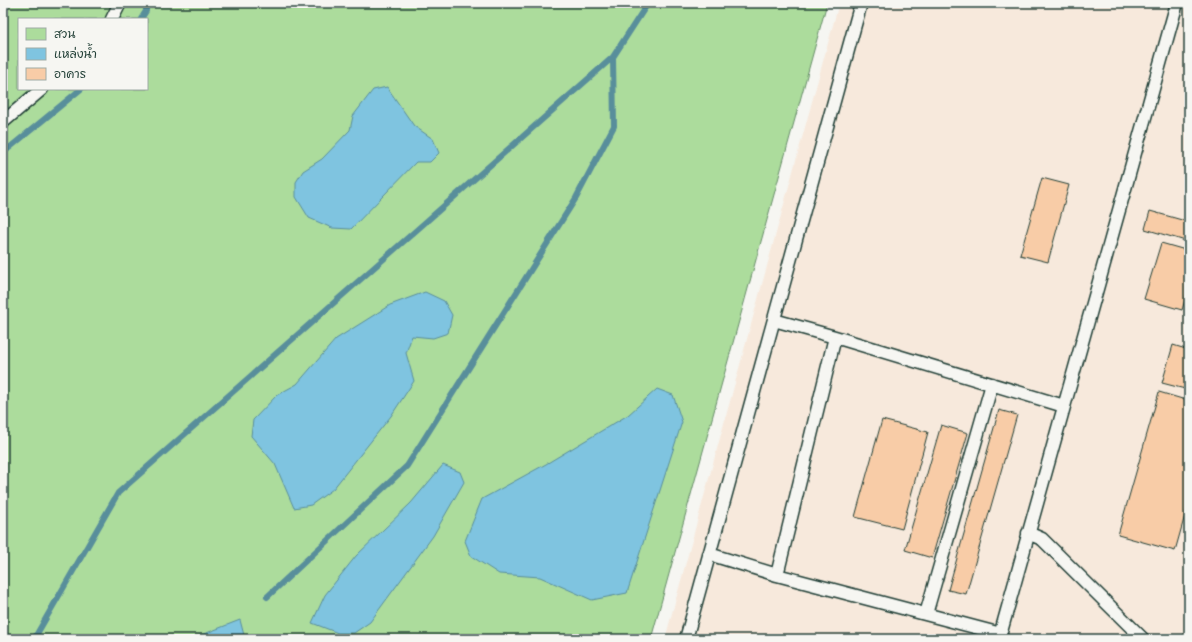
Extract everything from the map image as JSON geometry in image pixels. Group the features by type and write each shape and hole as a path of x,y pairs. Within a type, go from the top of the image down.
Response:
{"lane":[{"path":"112,18 120,3"},
{"path":"686,639 861,3"},
{"path":"709,554 777,575 926,614 1000,637 1177,3"},
{"path":"3,122 41,90"},
{"path":"774,320 1064,406"},
{"path":"777,575 835,337"},
{"path":"926,614 992,384"},
{"path":"1028,533 1042,539 1142,639"}],"shaded area":[{"path":"839,3 1189,3 1189,639 665,639"}],"green space":[{"path":"3,3 827,3 651,639 3,639"}],"water":[{"path":"387,87 414,126 433,139 439,153 430,162 416,162 351,229 332,228 309,218 296,197 296,182 303,171 322,159 350,130 353,116 373,90"},
{"path":"425,292 444,301 452,315 448,333 433,338 412,336 406,353 414,381 391,416 333,489 311,505 294,508 275,464 251,436 253,420 277,395 297,384 336,339 390,305"},
{"path":"657,389 673,395 682,422 627,593 592,600 540,577 499,574 471,556 465,541 482,499 546,464 628,415"},
{"path":"443,465 460,472 464,482 433,536 370,622 354,633 338,633 312,623 325,595 356,556 411,503"},
{"path":"240,620 245,639 191,639"}],"building":[{"path":"1042,178 1069,185 1048,262 1020,255"},
{"path":"1150,211 1189,222 1189,242 1145,229"},
{"path":"1161,243 1189,251 1189,286 1182,310 1144,299"},
{"path":"1173,345 1189,350 1189,390 1162,383"},
{"path":"1159,392 1189,401 1189,501 1175,551 1118,535"},
{"path":"999,410 1017,415 966,594 948,590"},
{"path":"882,420 928,432 902,529 855,517"},
{"path":"941,425 968,433 932,558 905,550"}],"waterway":[{"path":"142,18 146,11 146,3"},
{"path":"34,639 118,493 613,57 648,3"},
{"path":"267,597 407,466 576,198 614,126 613,57"},
{"path":"3,153 80,90"}]}
